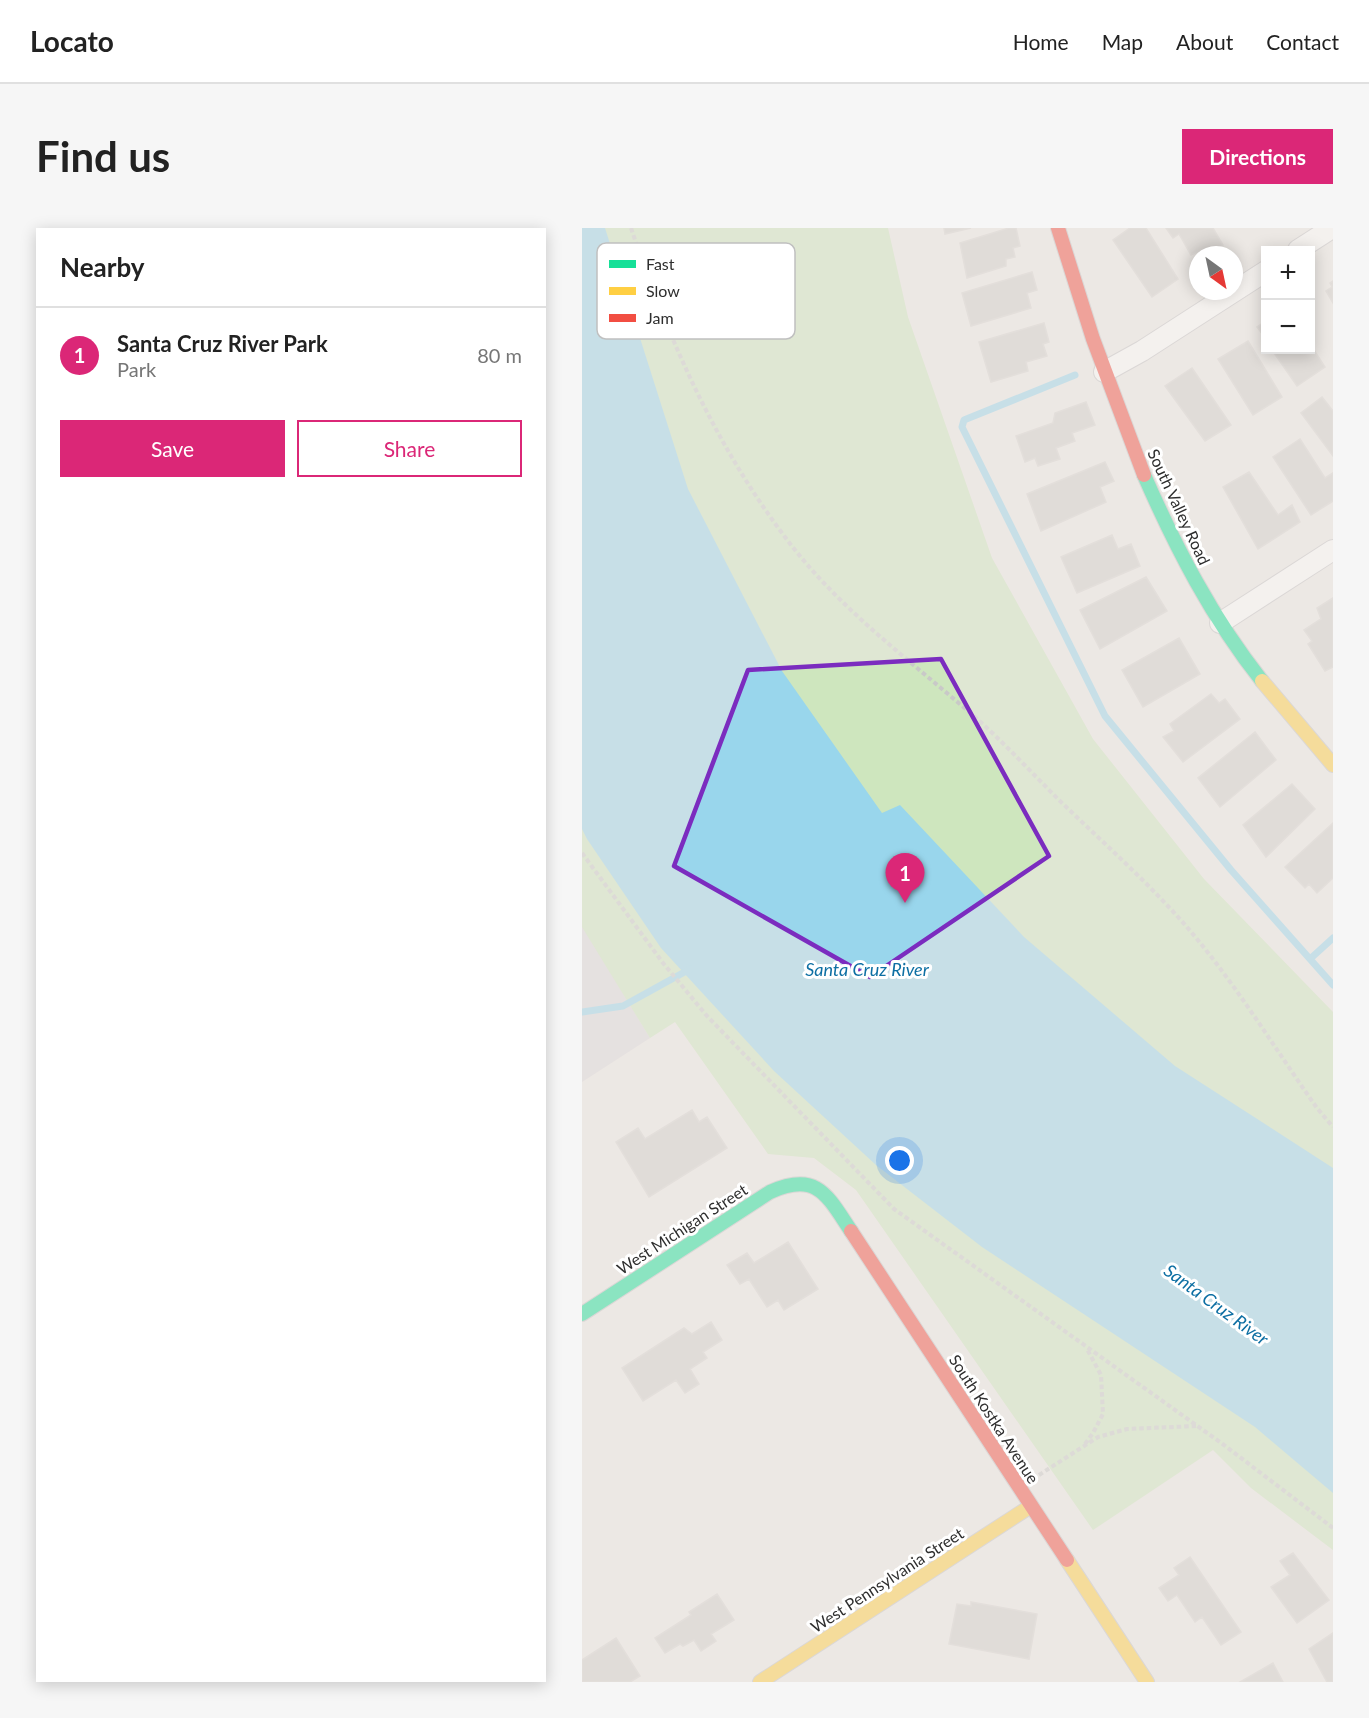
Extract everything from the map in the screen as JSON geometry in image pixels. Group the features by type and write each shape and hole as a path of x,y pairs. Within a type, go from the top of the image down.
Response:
{"street":[{"name":"South Valley Road","path":"1058,228 1104,372 1134,449 1194,578 1220,623 1272,696 1333,765"},
{"path":"1304,246 1332,228"},
{"path":"1104,372 1142,351 1261,274"},
{"path":"1220,623 1333,550"},
{"name":"West Michigan Street","path":"582,1314 770,1192 793,1182 805,1182"},
{"name":"South Kostka Avenue","path":"805,1182 826,1195 834,1205 1147,1682"},
{"name":"West Pennsylvania Street","path":"760,1682 1031,1506"}],"path":[{"path":"631,228 636,243"},
{"path":"672,339 701,403 729,454 786,538 817,576 855,616 984,726 1166,903 1214,959 1287,1066 1333,1127"},
{"path":"582,853 663,963 707,1016 894,1209 1197,1426 1333,1528"},
{"path":"1082,1448 1103,1414 1101,1375 1085,1346"},
{"path":"1019,1487 1098,1437 1127,1429 1197,1426"}],"highlighted area":[{"path":"941,659 1049,856 870,977 674,866 748,670"}],"shaded area":[{"path":"582,925 650,1038 582,1082"}],"green space":[{"path":"582,228 888,228 908,317 992,558 1093,739 1204,879 1333,1012 1333,1550 1251,1488 1213,1450 1093,1530 856,1190 814,1158 768,1154 675,1022 650,1038 582,927"}],"water":[{"name":"Santa Cruz River","path":"582,228 605,228 610,243 597,243 597,339 640,339 688,489 782,671 882,813 900,805 1024,937 1175,1066 1333,1168 1333,1493 1255,1427 982,1247 876,1165 774,1071 661,948 582,829"}],"building":[{"path":"944,228 971,228 945,234"},
{"path":"1009,228 1016,228 1020,246 1013,248 1015,257 1006,259 1006,266 967,278 960,243"},
{"path":"1130,228 1146,228 1178,279 1152,297 1113,240"},
{"path":"1166,228 1213,228 1223,245 1189,246 1189,252 1179,234 1173,238"},
{"path":"1032,272 1037,290 1027,293 1031,308 971,326 962,293"},
{"path":"1333,281 1333,303 1326,291 1332,287 1330,283"},
{"path":"1044,323 1049,342 1043,344 1047,356 1026,362 1028,371 991,382 979,342"},
{"path":"1248,341 1282,397 1253,415 1218,359"},
{"path":"1315,352 1325,367 1297,386 1275,354 1315,354"},
{"path":"1192,368 1231,425 1205,441 1165,386"},
{"path":"1322,397 1333,411 1333,456 1301,413"},
{"path":"1086,402 1095,425 1072,433 1075,441 1056,448 1060,459 1038,466 1035,458 1025,462 1016,436 1053,423 1055,413"},
{"path":"1300,439 1325,478 1333,473 1333,501 1311,515 1273,457"},
{"path":"1105,462 1114,481 1100,487 1106,502 1041,531 1027,494"},
{"path":"1249,472 1278,515 1292,505 1300,522 1258,549 1223,487"},
{"path":"1112,535 1118,549 1131,544 1140,566 1077,593 1061,557"},
{"path":"1146,577 1167,611 1100,649 1080,610"},
{"path":"1333,598 1333,667 1325,671 1308,644 1312,641 1304,630 1321,619 1317,608"},
{"path":"1179,638 1200,674 1143,707 1122,670"},
{"path":"1211,694 1219,703 1225,699 1240,719 1183,762 1163,737 1174,731 1170,724"},
{"path":"1255,732 1276,760 1220,807 1198,778"},
{"path":"1292,784 1315,809 1266,857 1243,825"},
{"path":"1333,823 1333,878 1317,893 1309,884 1305,888 1285,867"},
{"path":"692,1110 699,1122 707,1117 727,1148 649,1197 616,1142 638,1128 645,1139"},
{"path":"788,1242 818,1289 784,1310 778,1300 767,1307 749,1279 740,1284 727,1265 747,1253 754,1263"},
{"path":"711,1322 722,1340 703,1352 707,1358 690,1369 699,1384 685,1393 676,1380 643,1401 622,1368 684,1328 692,1334"},
{"path":"1293,1553 1329,1600 1297,1623 1271,1587 1290,1575 1280,1561"},
{"path":"1190,1557 1241,1632 1221,1645 1202,1617 1195,1622 1177,1595 1168,1601 1159,1588 1179,1575 1174,1568"},
{"path":"717,1594 734,1620 711,1634 716,1641 701,1651 694,1640 683,1646 680,1644 665,1653 655,1638 691,1615 689,1612"},
{"path":"971,1602 1037,1614 1029,1659 949,1644 957,1604 971,1606"},
{"path":"1333,1633 1333,1682 1327,1682 1309,1649"},
{"path":"616,1638 640,1676 630,1682 582,1682 582,1660"},
{"path":"1273,1663 1283,1682 1240,1682"}],"waterway":[{"path":"1075,375 964,420 962,427 1105,716 1231,870 1333,985"},
{"path":"1310,959 1333,938"},
{"path":"582,1012 623,1006 690,969"}],"traffic: fast":[{"path":"1144,475 1196,582 1227,632 1262,681"},
{"path":"582,1314 770,1192 786,1186 799,1184 819,1190 835,1207 851,1231"}],"traffic: slow":[{"path":"1262,681 1333,765"},
{"path":"760,1682 1031,1506"},
{"path":"1067,1560 1147,1682"}],"traffic: jam":[{"path":"1058,228 1093,339 1144,475"},
{"path":"851,1231 1067,1560"}],"place":[{"name":"Santa Cruz River Park","path":"905,903"}]}
